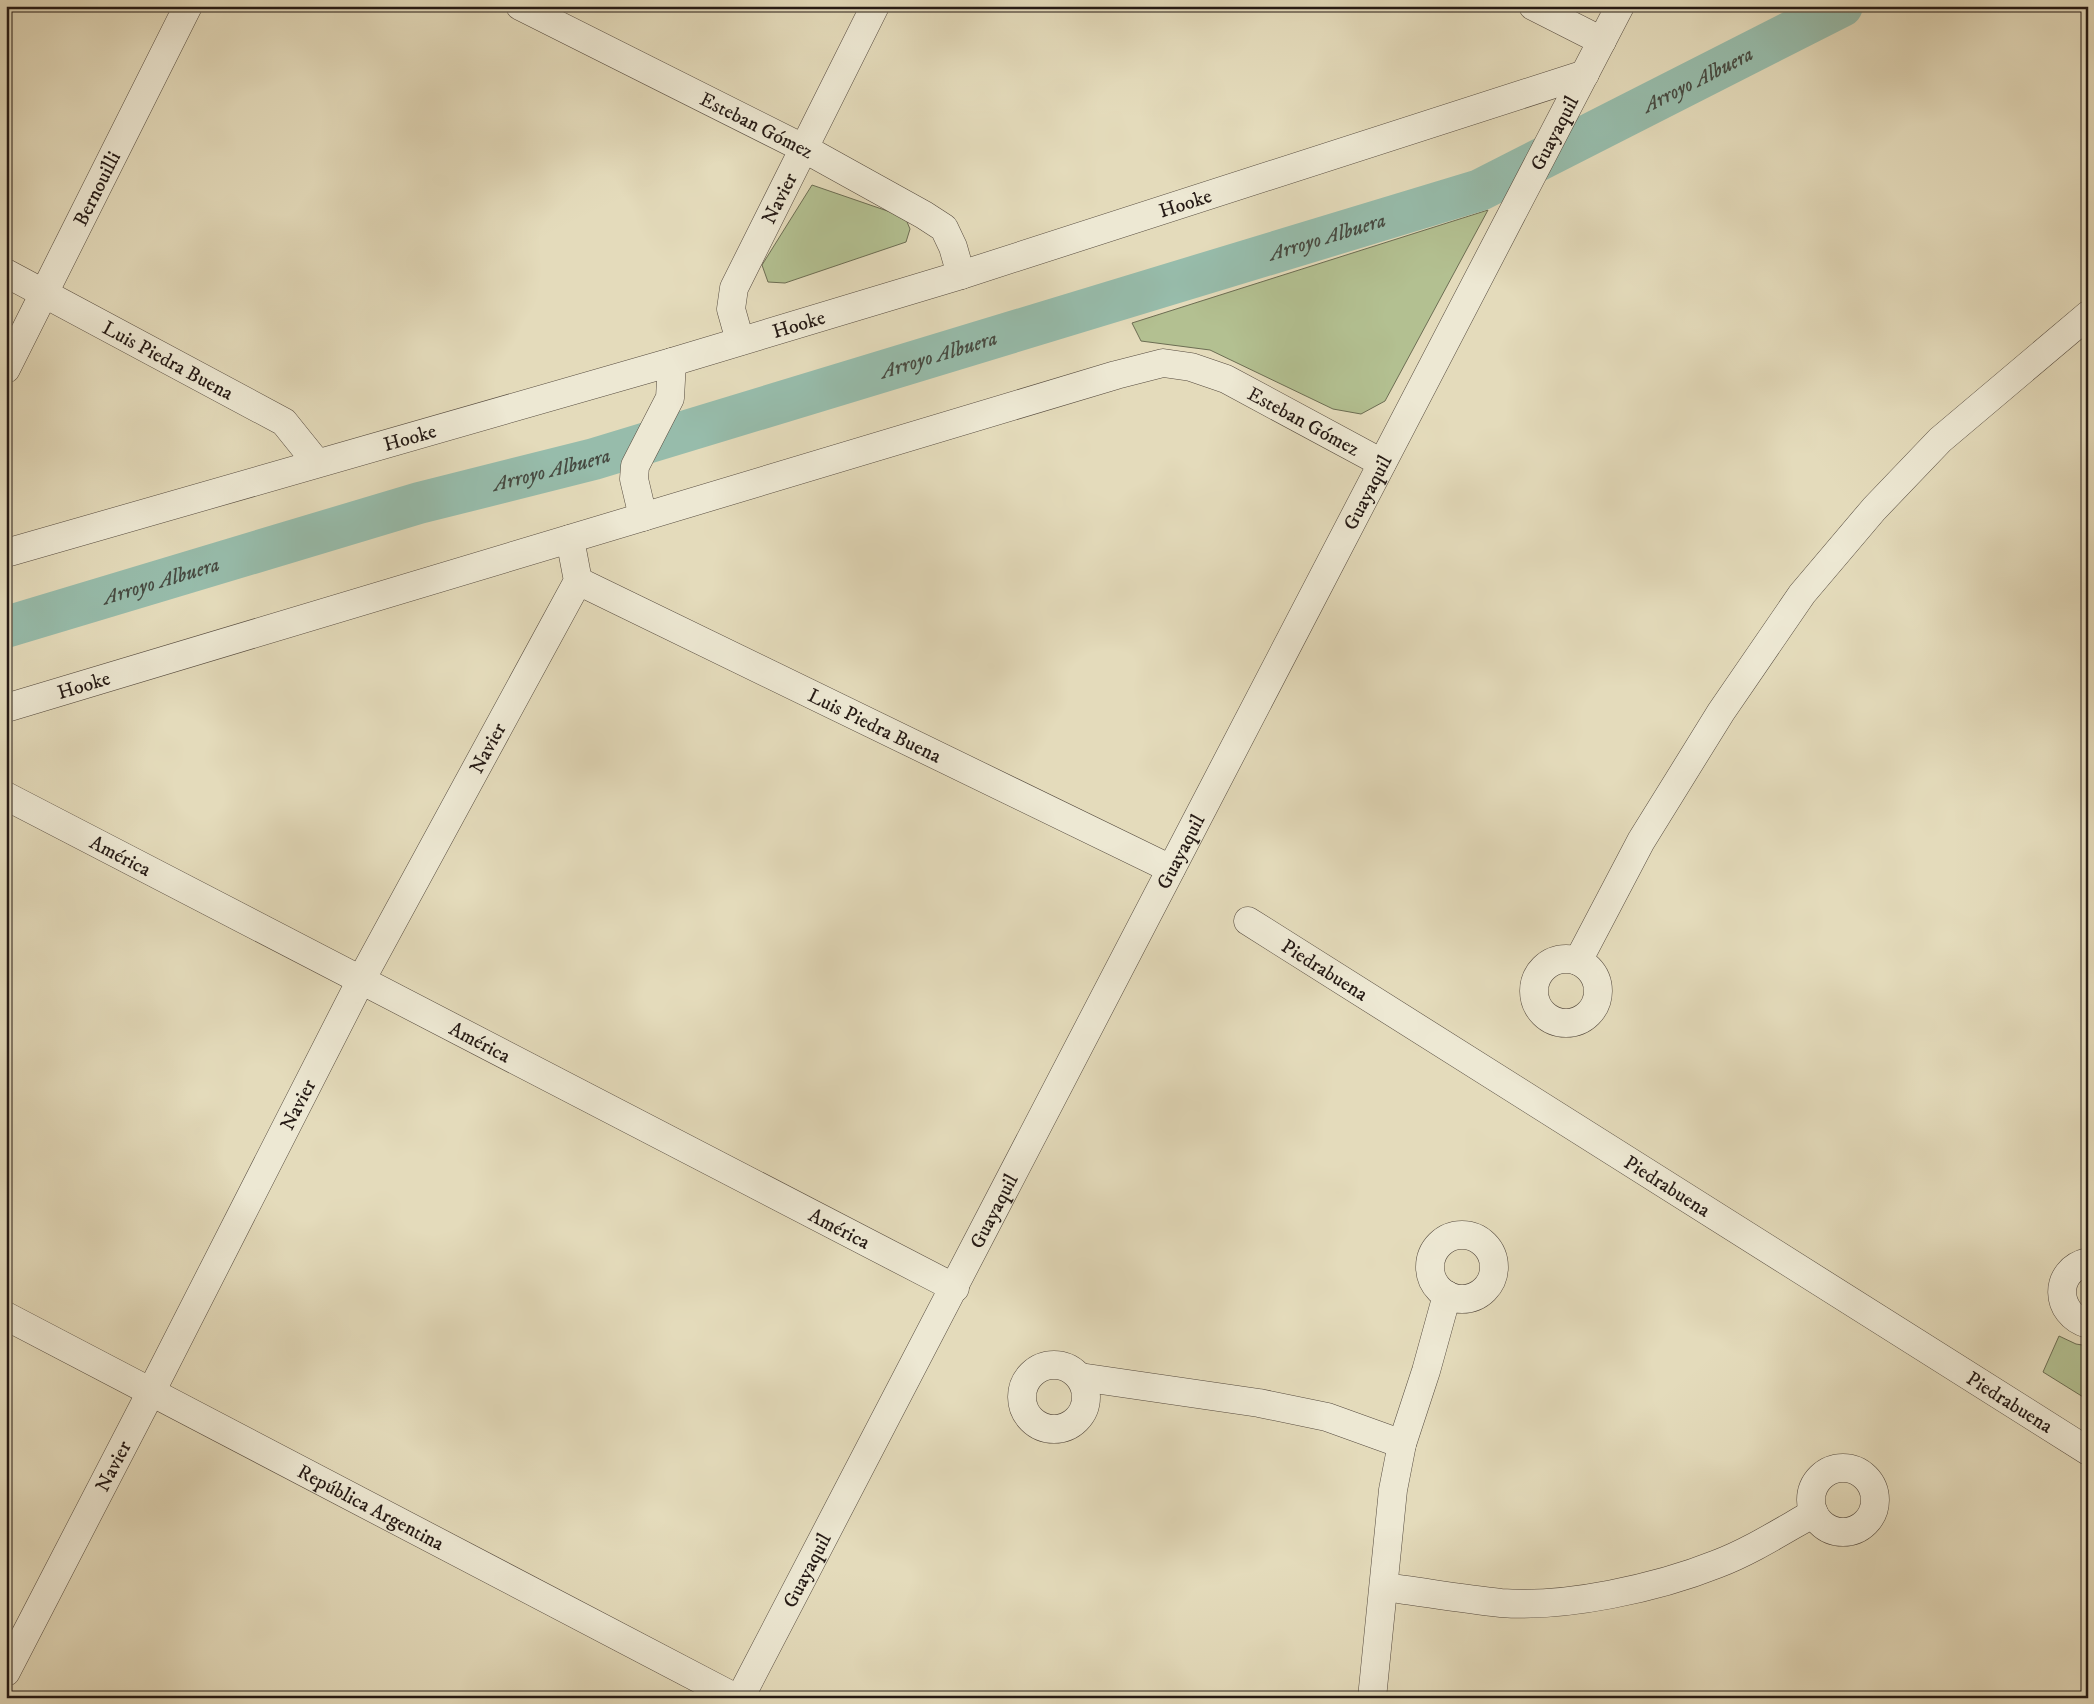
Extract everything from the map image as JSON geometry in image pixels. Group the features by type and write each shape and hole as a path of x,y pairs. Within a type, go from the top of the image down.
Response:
{"street":[{"name":"Bernouilli","path":"6,369 188,6"},
{"name":"Esteban Gómez","path":"520,6 804,149 924,215 944,228 954,247 961,275"},
{"name":"Navier","path":"740,341 731,309 734,288 875,6"},
{"path":"1533,6 1602,41"},
{"name":"Guayaquil","path":"740,1698 1620,6"},
{"name":"Hooke","path":"6,553 672,362 961,275 1585,74"},
{"name":"Luis Piedra Buena","path":"6,273 284,422 317,463"},
{"path":"1578,962 1641,841 1721,712 1802,594 1874,509 1940,440 2088,315"},
{"path":"643,517 634,479 635,466 670,398 672,362"},
{"name":"Hooke","path":"6,708 1116,375 1163,363 1192,367 1226,379"},
{"name":"Esteban Gómez","path":"1226,379 1382,463"},
{"path":"570,539 578,581"},
{"name":"Luis Piedra Buena","path":"578,581 1171,869"},
{"name":"Navier","path":"6,1672 361,980 578,581"},
{"name":"América","path":"6,796 954,1288"},
{"name":"Piedrabuena","path":"1248,921 2088,1451"},
{"path":"2088,1262 2072,1269 2062,1287 2065,1307 2079,1321 2088,1324"},
{"path":"1372,1698 1393,1490 1402,1444 1426,1371 1447,1296"},
{"name":"República Argentina","path":"6,1316 736,1698"},
{"path":"1080,1377 1259,1403 1327,1417 1402,1444"},
{"path":"1384,1587 1502,1603 1568,1601 1646,1587 1716,1564 1759,1544 1814,1513"}],"green space":[{"path":"812,185 905,217 910,229 906,242 785,283 768,282 762,265"},
{"path":"1488,210 1385,401 1361,414 1333,409 1210,350 1141,341 1132,323"},
{"path":"2059,1336 2076,1344 2088,1346 2088,1400 2043,1372"}],"waterway":[{"name":"Arroyo Albuera","path":"6,627 419,503 594,459 1480,190 1842,6"}]}
